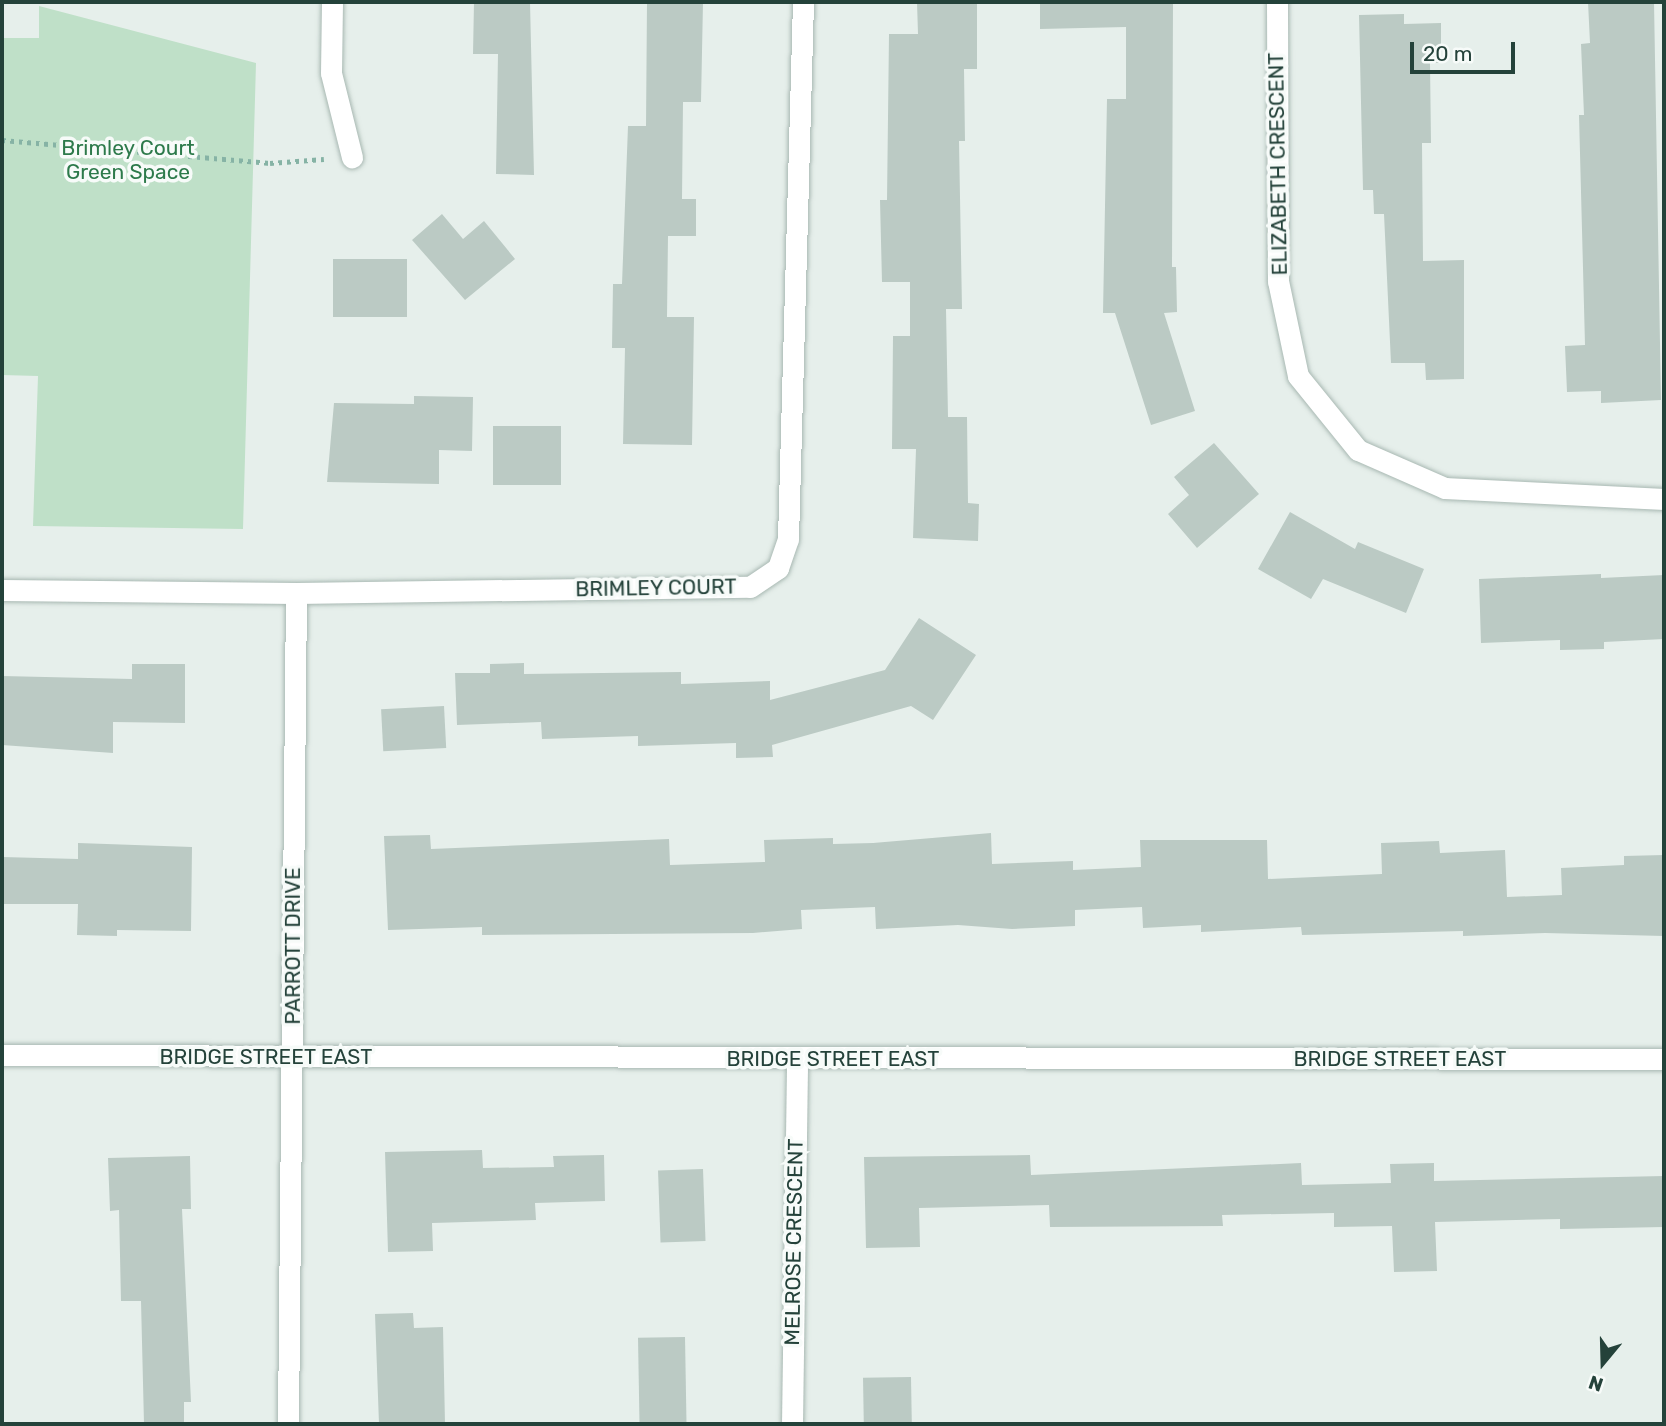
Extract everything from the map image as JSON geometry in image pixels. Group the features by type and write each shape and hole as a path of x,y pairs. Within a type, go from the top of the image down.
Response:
{"street":[{"path":"332,2 331,73 352,157"},
{"name":"BRIMLEY COURT","path":"2,590 296,593 750,587 778,568 788,539 803,2"},
{"name":"ELIZABETH CRESCENT","path":"1277,2 1278,281 1298,376 1358,450 1445,488 1664,499"},
{"name":"PARROTT DRIVE","path":"288,1424 296,593"},
{"name":"BRIDGE STREET EAST","path":"2,1055 293,1058 1664,1059"},
{"name":"MELROSE CRESCENT","path":"792,1424 797,1059"}],"path":[{"path":"2,140 270,163 352,157"}],"green space":[{"name":"Brimley Court Green Space","path":"39,6 256,63 243,529 33,526 38,376 2,375 2,38 39,38"}],"building":[{"path":"474,2 530,2 534,175 496,174 498,54 473,54"},
{"path":"647,2 703,2 701,102 683,102 682,199 696,199 696,236 668,236 667,317 694,317 692,445 623,444 625,348 612,348 613,284 622,284 628,126 646,126"},
{"path":"917,2 977,2 977,69 964,69 965,141 959,141 962,309 946,309 948,417 967,417 968,503 979,504 978,541 913,538 916,449 892,449 893,336 910,336 910,282 882,282 880,200 887,200 889,34 918,34"},
{"path":"1040,2 1173,2 1172,267 1176,267 1177,312 1164,313 1195,411 1151,425 1115,313 1103,313 1107,99 1126,99 1126,27 1040,29"},
{"path":"1588,2 1654,2 1661,400 1601,403 1601,391 1567,392 1565,346 1585,345 1579,115 1584,115 1581,44 1590,43"},
{"path":"1404,14 1404,24 1441,23 1441,63 1430,63 1431,143 1422,143 1423,261 1464,260 1464,379 1426,380 1425,363 1391,363 1384,214 1374,214 1373,190 1363,190 1359,15"},
{"path":"442,214 463,239 484,221 515,259 465,300 412,240"},
{"path":"333,259 407,259 407,317 333,317"},
{"path":"414,396 473,397 472,451 439,450 439,484 327,482 334,403 414,404"},
{"path":"493,426 561,426 561,485 493,485"},
{"path":"1214,443 1259,494 1197,548 1168,514 1189,495 1174,477"},
{"path":"1290,512 1355,549 1358,542 1424,569 1406,613 1323,579 1311,599 1258,569"},
{"path":"1601,574 1601,578 1664,575 1664,639 1604,642 1604,649 1560,650 1560,640 1481,643 1479,579"},
{"path":"919,618 976,655 933,720 911,706 772,745 773,757 736,758 736,743 638,746 638,736 542,739 541,722 457,725 455,673 490,673 490,664 524,663 524,674 681,672 681,684 770,681 770,700 885,670"},
{"path":"132,664 185,664 185,723 113,722 113,753 2,745 2,676 132,679"},
{"path":"444,706 446,748 383,751 381,709"},
{"path":"991,833 992,864 1073,861 1073,870 1141,867 1140,840 1267,840 1268,879 1382,874 1381,843 1439,841 1440,853 1505,850 1507,897 1562,895 1561,868 1624,865 1624,856 1664,855 1664,936 1545,933 1463,936 1463,931 1302,935 1301,927 1201,932 1201,925 1143,928 1142,907 1075,910 1075,926 1012,929 958,925 876,929 875,907 801,910 802,929 753,933 482,935 482,927 388,930 384,836 430,835 431,849 669,839 670,865 765,862 764,840 833,838 833,844 873,843"},
{"path":"78,843 192,847 191,931 117,930 117,936 77,935 78,904 2,904 2,857 78,859"},
{"path":"482,1150 483,1168 554,1167 553,1156 604,1155 605,1201 535,1203 536,1220 432,1223 433,1251 388,1252 385,1152"},
{"path":"1030,1155 1031,1175 1301,1163 1302,1185 1391,1183 1390,1164 1434,1163 1434,1181 1664,1176 1664,1227 1560,1229 1560,1219 1435,1222 1437,1271 1394,1272 1392,1226 1334,1227 1334,1213 1222,1215 1223,1226 1050,1227 1049,1205 919,1208 920,1247 866,1248 864,1157"},
{"path":"190,1156 191,1209 182,1209 191,1402 184,1402 184,1424 144,1424 141,1301 121,1301 119,1210 110,1211 108,1158"},
{"path":"703,1169 706,1241 661,1243 658,1171"},
{"path":"413,1313 414,1328 443,1327 445,1424 379,1424 375,1314"},
{"path":"685,1337 687,1424 640,1424 638,1338"},
{"path":"911,1377 912,1424 864,1424 863,1378"}]}
